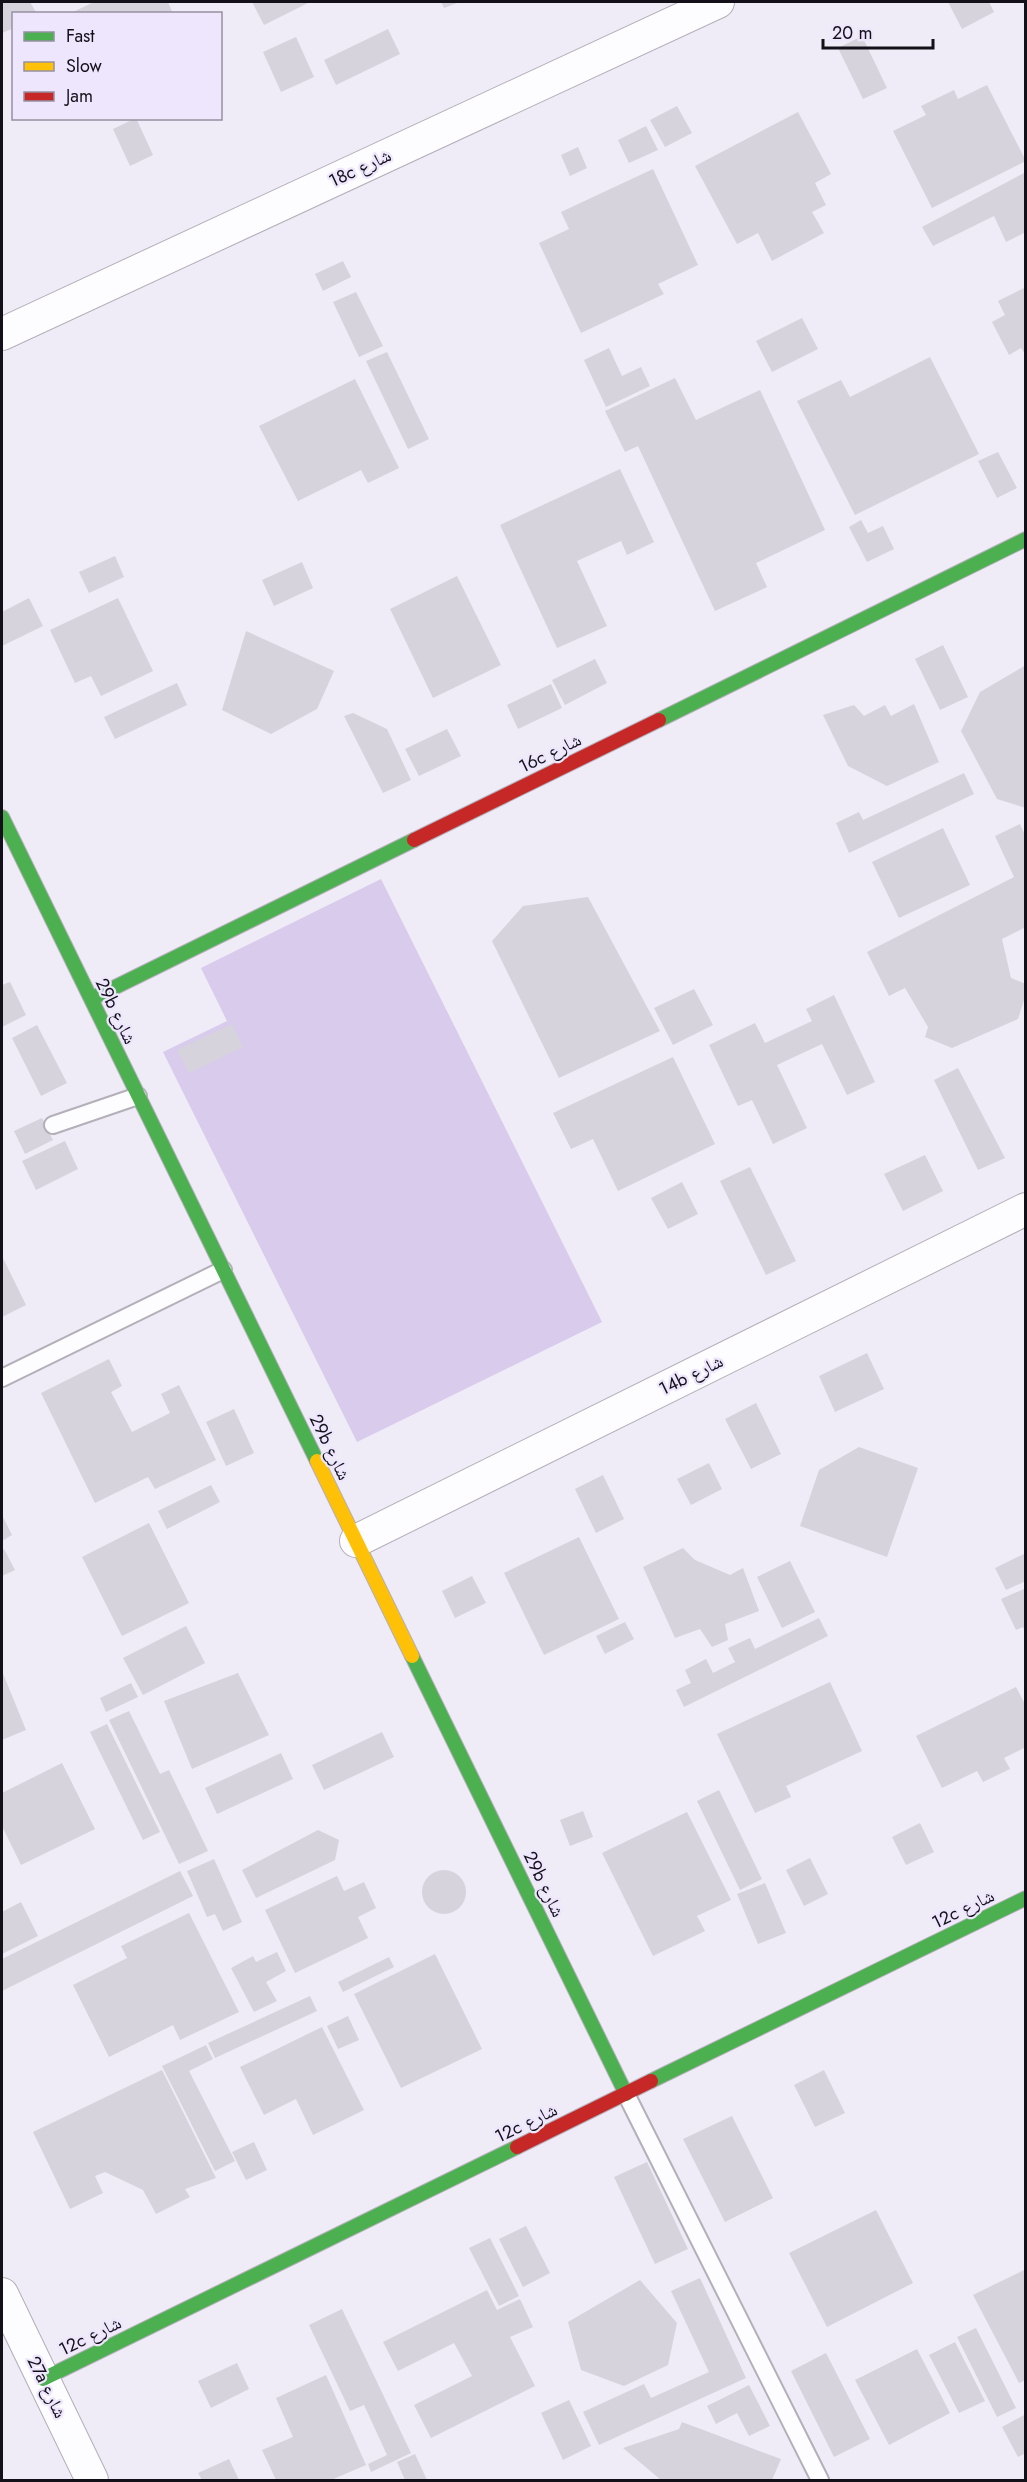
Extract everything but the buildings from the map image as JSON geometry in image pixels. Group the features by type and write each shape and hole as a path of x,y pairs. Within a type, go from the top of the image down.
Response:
{"street":[{"name":"18c شارع","path":"2,334 718,2"},
{"name":"16c شارع","path":"91,999 1026,539"},
{"name":"29b شارع","path":"2,817 626,2094"},
{"name":"14b شارع","path":"356,1541 1026,1209"},
{"name":"12c شارع","path":"43,2379 1026,1898"},
{"name":"27a شارع","path":"2,2294 92,2481"}],"lane":[{"path":"53,1125 138,1096"},
{"path":"2,1378 223,1270"},
{"path":"626,2094 820,2481"}],"shaded area":[{"path":"381,879 602,1322 357,1442 163,1052 227,1021 201,968"}],"traffic: fast":[{"path":"659,720 1026,539"},
{"path":"2,817 317,1461"},
{"path":"91,999 414,840"},
{"path":"412,1656 626,2094"},
{"path":"651,2081 1026,1898"},
{"path":"43,2379 517,2147"}],"traffic: slow":[{"path":"317,1461 412,1656"}],"traffic: jam":[{"path":"414,840 659,720"},
{"path":"517,2147 651,2081"}]}
